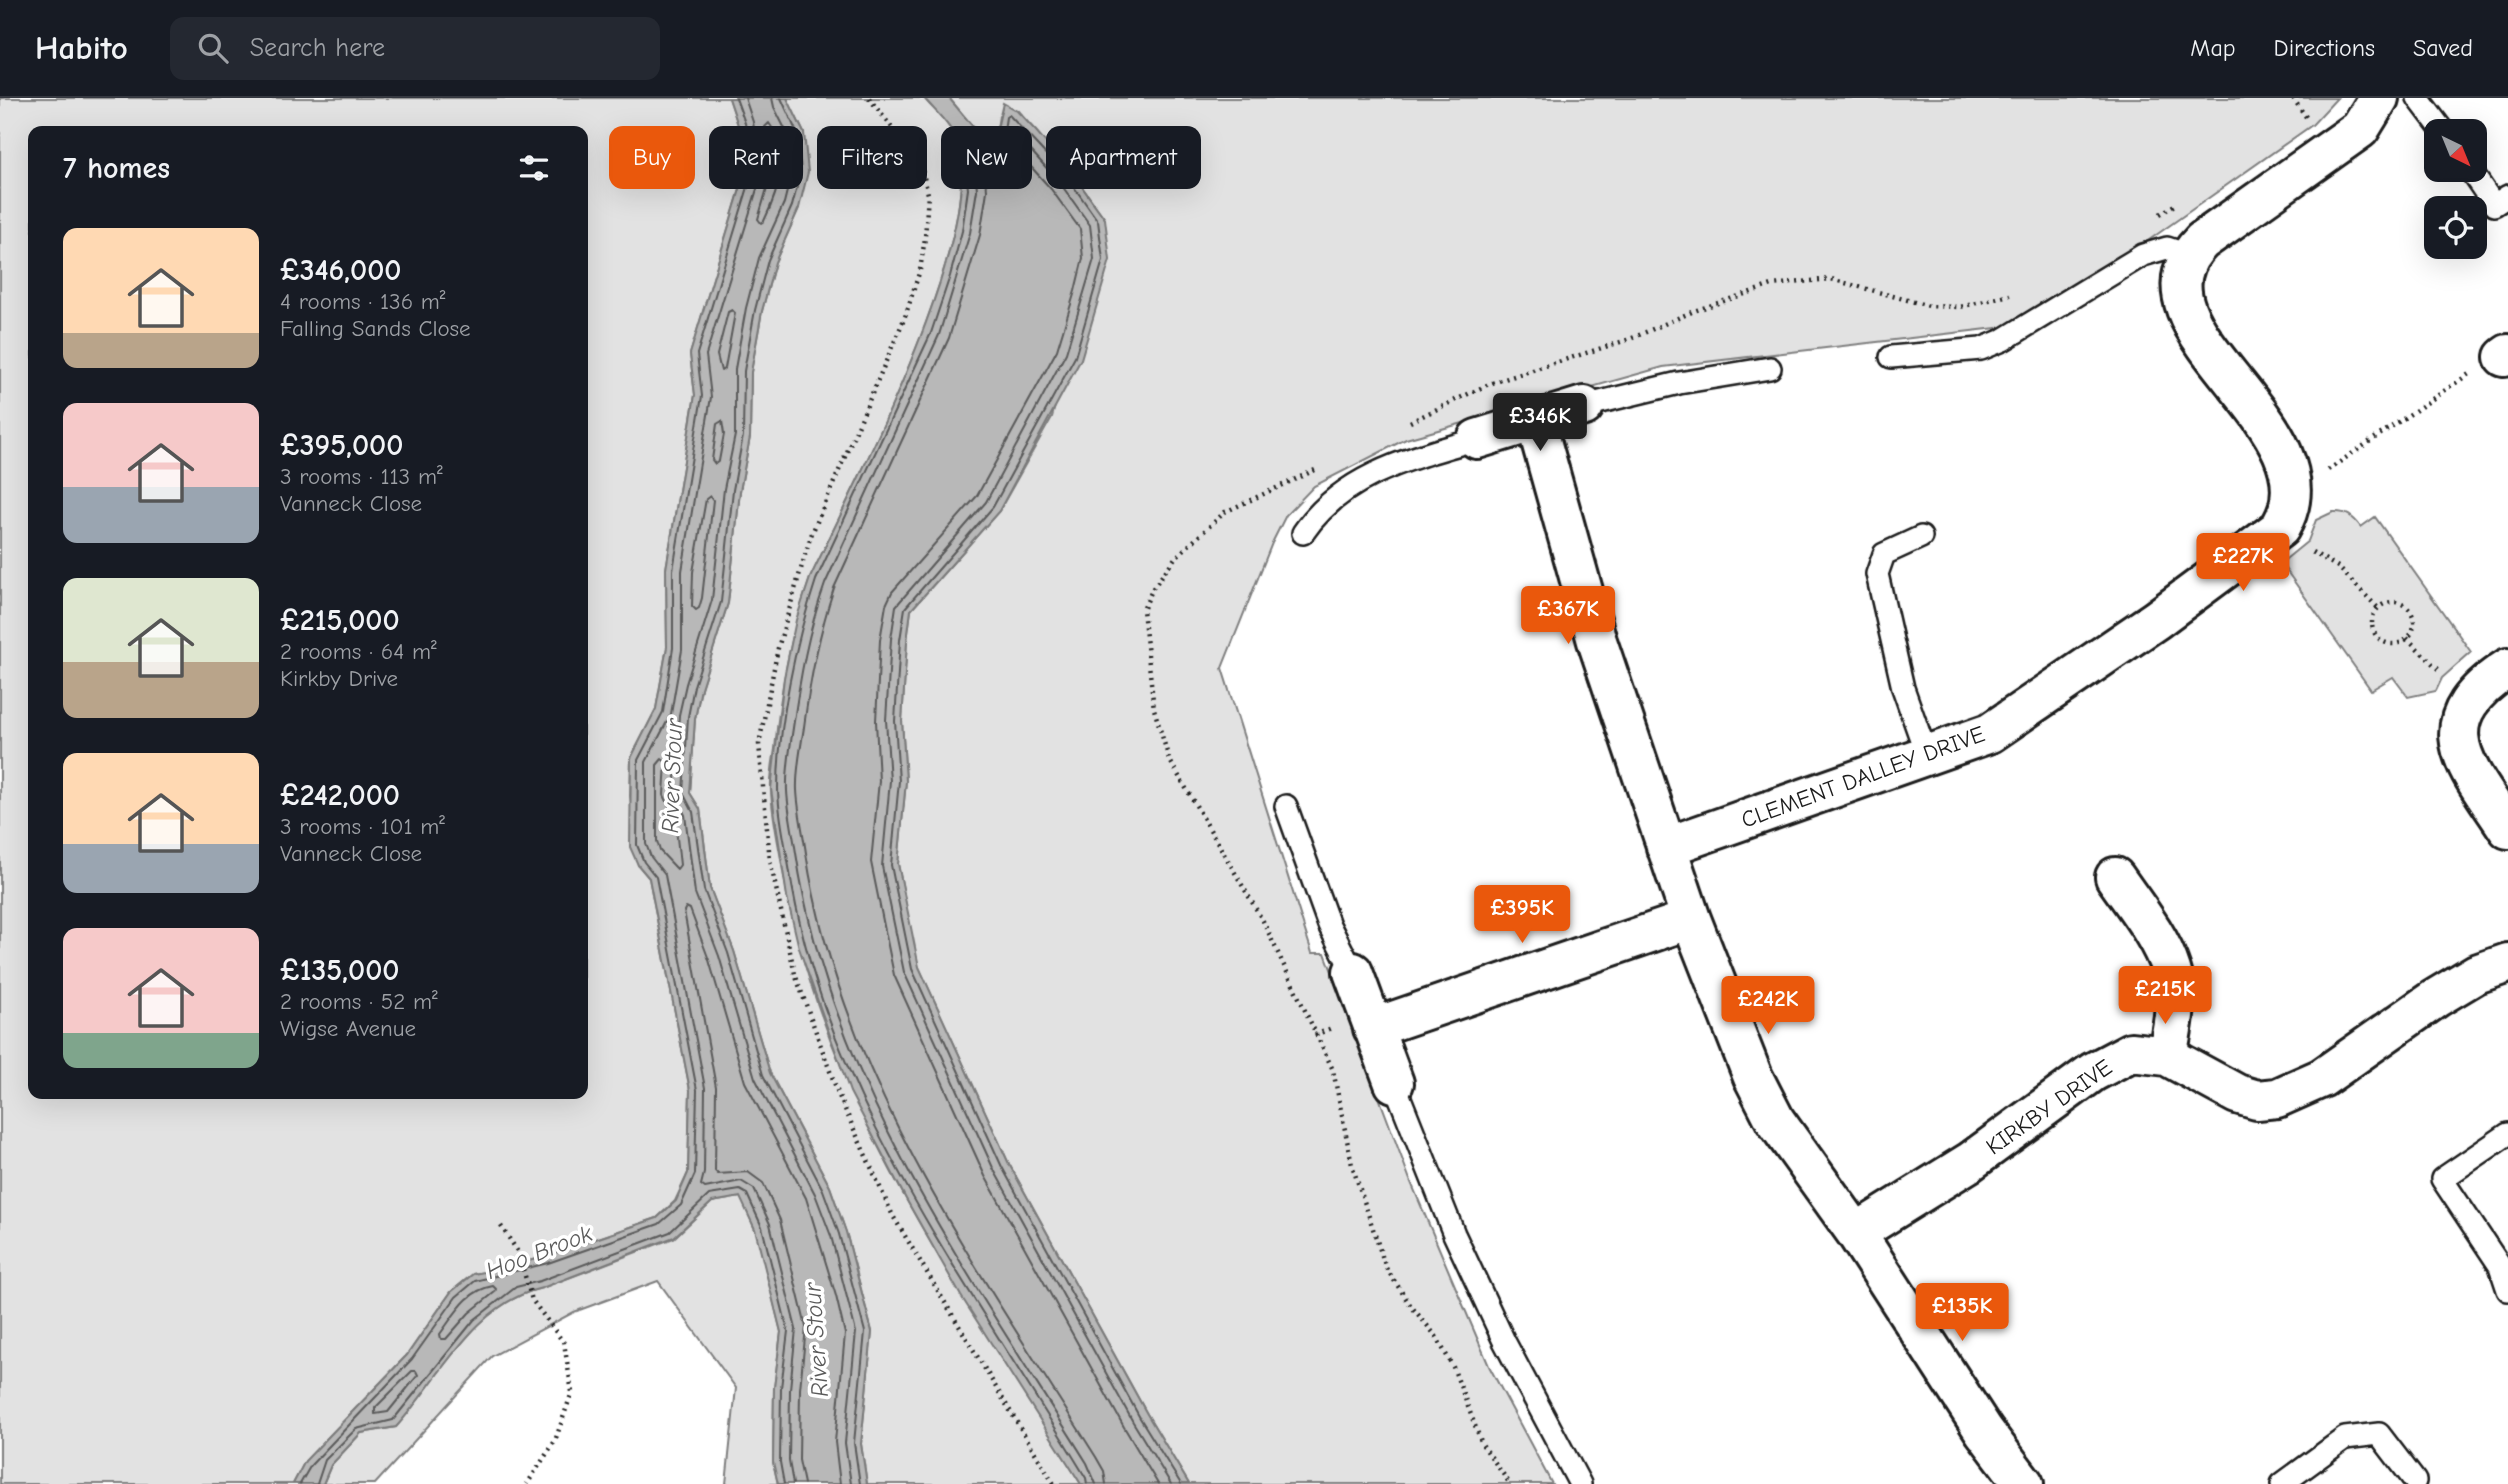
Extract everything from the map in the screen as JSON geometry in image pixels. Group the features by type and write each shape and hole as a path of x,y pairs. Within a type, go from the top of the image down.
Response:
{"street":[{"path":"2280,528 2288,515 2293,493 2291,473 2283,449 2195,327 2181,294 2181,280 2188,255 2202,241 2360,129 2379,98"},
{"path":"1477,439 1584,406"},
{"path":"1535,423 1597,642 1691,919 1753,1077 1775,1120 1856,1233 1984,1432 2024,1484"},
{"name":"CLEMENT DALLEY DRIVE","path":"1666,848 1990,733 2156,620 2280,528"},
{"path":"2508,668 2472,697 2459,724 2459,747 2467,769 2508,829"},
{"path":"2115,877 2155,937 2172,972 2175,1017 2167,1056"},
{"path":"1373,1028 1691,919"},
{"name":"KIRKBY DRIVE","path":"1856,1233 1970,1162 2093,1072 2131,1052 2167,1056 2237,1094 2257,1100 2277,1098 2322,1078 2476,974 2508,963"},
{"path":"1353,972 1394,1083"}],"lane":[{"path":"2418,98 2435,119"},
{"path":"2478,182 2494,205 2508,196"},
{"path":"1891,357 1981,349 2003,340 2143,255 2167,248 2188,255"},
{"path":"1584,406 1679,383 1770,368"},
{"path":"1303,533 1318,511 1394,463 1477,439"},
{"path":"1921,537 1884,554 1877,574 1903,688 1927,757"},
{"path":"1286,806 1329,925 1353,972"},
{"path":"1394,1083 1454,1234 1504,1340 1580,1484"},
{"path":"2508,1134 2442,1179 2500,1266 2508,1290"},
{"path":"2282,1484 2345,1438 2379,1434 2415,1481"}],"path":[{"path":"869,98 921,165 928,194 925,238 920,270 905,317 810,538 778,648 759,744 770,861 795,974 839,1096 892,1216 1054,1484"},
{"path":"2294,123 2306,116"},
{"path":"2152,219 2185,199"},
{"path":"1402,426 1489,384 1630,339 1694,310 1772,285 1831,279 1929,306 1960,307 2011,295"},
{"path":"2293,493 2485,363 2506,355"},
{"path":"1315,470 1225,512 1175,558 1153,588 1143,610 1154,709 1169,759 1264,921 1333,1070 1352,1165 1386,1268 1411,1306 1436,1336 1453,1367 1482,1444 1510,1484"},
{"path":"2280,528 2320,558 2338,567 2379,609"},
{"path":"2393,602 2406,606 2414,623 2407,638 2391,644 2379,638 2372,625 2379,609 2393,602"},
{"path":"2407,638 2429,661 2472,697"},
{"path":"501,1226 518,1252 532,1300 564,1343 572,1392 555,1441 527,1484"}],"shaded area":[{"path":"0,98 729,98 738,126 709,126 709,189 740,189 690,354 695,395 666,569 667,647 656,709 631,758 630,796 638,865 649,878 690,1090 688,1173 675,1201 657,1218 546,1256 473,1274 451,1292 407,1355 305,1461 293,1484 0,1484"},
{"path":"787,98 924,98 948,126 941,126 941,189 959,189 955,229 913,356 856,484 810,578 787,662 771,791 778,842 799,945 826,1028 860,1108 899,1186 942,1262 1081,1484 867,1484 861,1444 872,1331 846,1232 830,1187 770,1073 734,951 710,888 700,809 690,793 695,719 701,688 728,603 740,491 750,437 751,372 762,311 775,262 799,208 800,189 803,189 804,133 803,126"},
{"path":"949,98 2337,98 2312,125 2142,245 2005,327 1663,367 1406,439 1314,486 1286,515 1272,543 1222,668 1312,953 1325,953 1410,1180 1489,1366 1552,1484 1189,1484 1147,1414 1009,1164 917,963 898,864 906,781 902,721 911,610 999,511 1052,417 1105,219 1083,189 1201,189 1201,126 1046,126 1046,143 1018,111 999,116 997,126 972,126"},
{"path":"2333,512 2349,515 2361,527 2375,517 2471,652 2442,678 2436,691 2408,697 2393,677 2371,690 2281,563 2308,541 2316,520"},
{"path":"741,1197 757,1234 781,1332 774,1388 773,1462 778,1484 726,1484 736,1388 658,1281 574,1312 492,1356 375,1484 323,1484 331,1465 361,1433 396,1427 460,1345 497,1309 518,1296 674,1238 712,1202"}],"water":[{"path":"729,98 787,98 801,126 738,126"},
{"path":"924,98 949,98 972,126 948,126"},
{"path":"1003,103 1017,111 1031,126 998,126"},
{"path":"1032,127 1046,143 1046,189 1083,189 1105,219 1110,260 1081,359 999,511 911,610 902,721 906,781 898,864 919,967 1009,1164 1147,1414 1189,1484 1081,1484 961,1296 850,1092 799,948 787,897 771,789 784,678 796,620 810,578 856,484 913,356 955,229 959,189 1032,189"},
{"name":"River Stour","path":"803,131 808,172 799,208 775,262 762,311 751,372 750,437 740,491 728,603 701,688 695,719 690,793 700,809 710,888 734,951 770,1073 830,1187 846,1232 872,1332 861,1444 867,1484 778,1484 773,1462 774,1388 781,1332 755,1229 740,1197 712,1202 674,1237 518,1296 497,1309 477,1326 396,1427 361,1433 331,1465 323,1484 293,1484 305,1461 407,1355 451,1292 473,1274 546,1256 657,1218 676,1201 688,1173 690,1090 649,878 638,865 630,847 631,758 656,709 667,647 666,569 695,395 690,354 740,189 803,189"}],"water label":[{"name":"Hoo Brook","path":"539,1252"}]}
